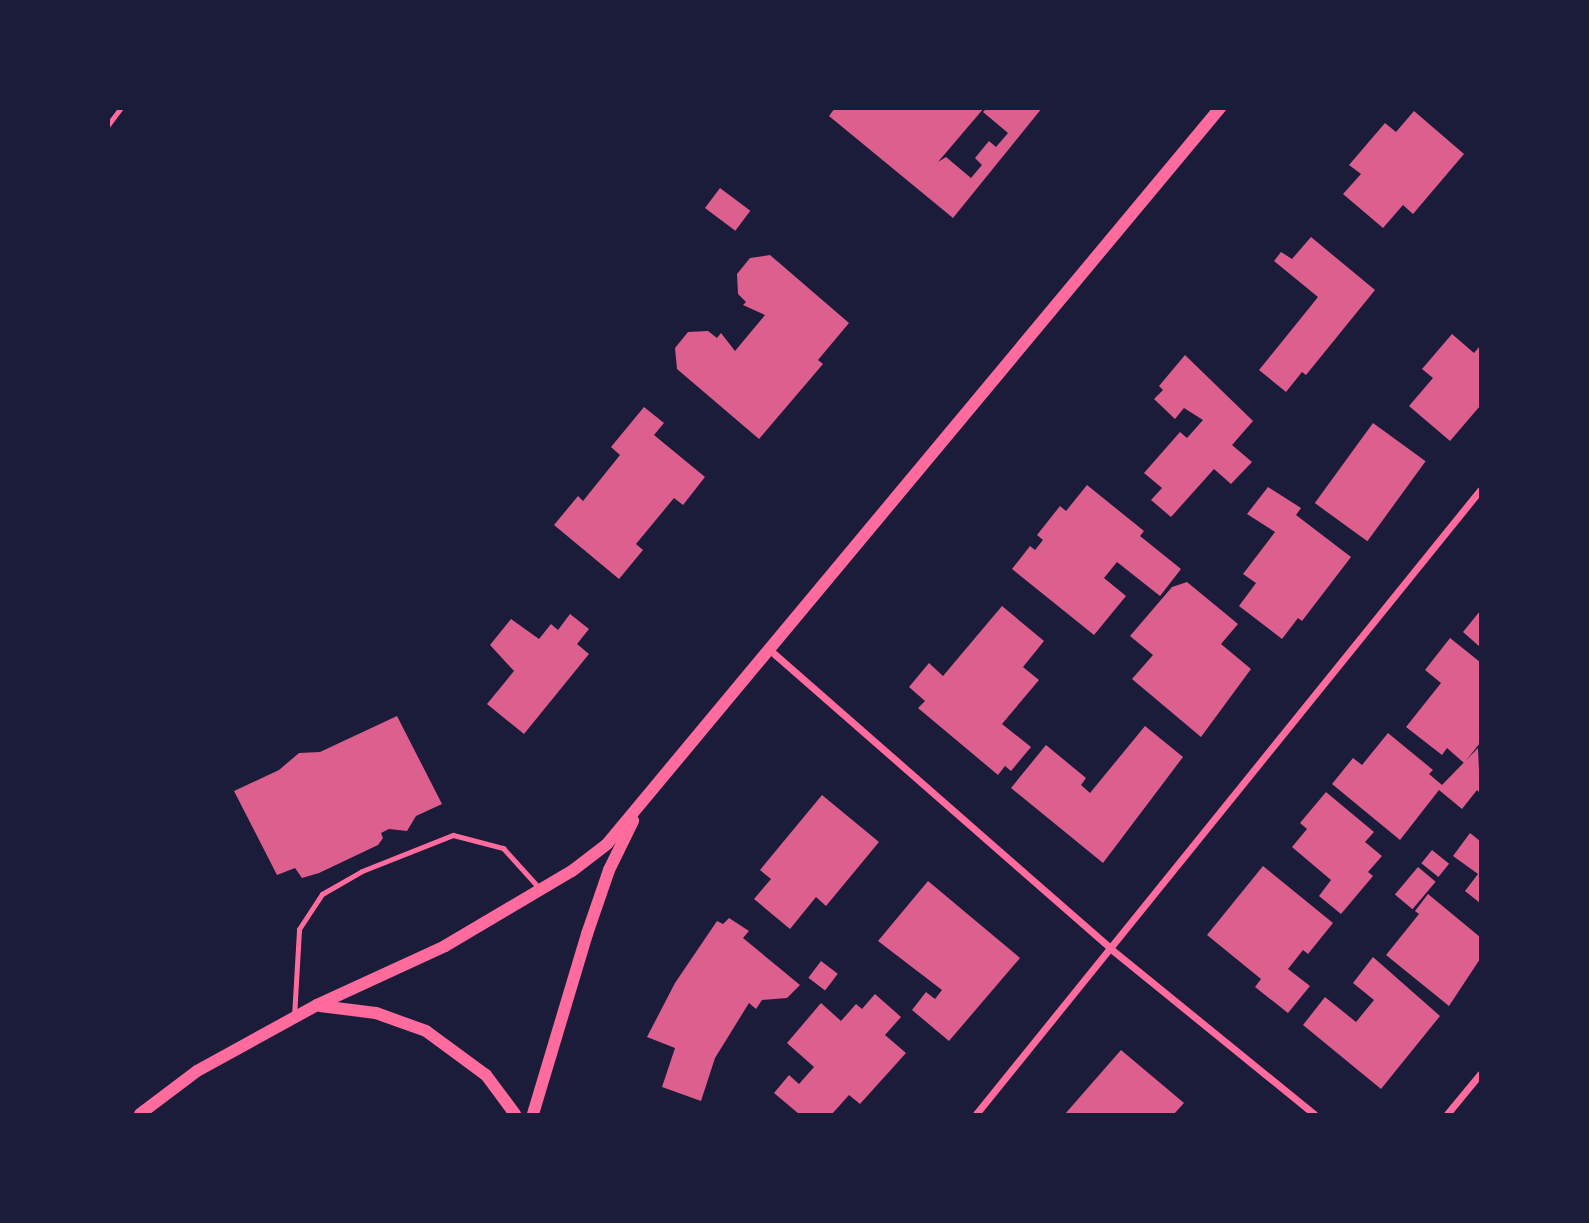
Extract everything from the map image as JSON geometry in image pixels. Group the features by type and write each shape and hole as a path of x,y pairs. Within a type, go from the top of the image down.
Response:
{"street":[{"path":"140,1115 197,1072 317,1006 445,946 541,890 607,844 771,651 1220,108"},
{"path":"976,1115 1480,490"},
{"path":"771,651 1111,949 1314,1115"},
{"path":"533,1115 600,896 641,805"},
{"path":"317,1006 376,1013 426,1031 486,1075 515,1115"},
{"path":"1447,1115 1480,1074"}],"lane":[{"path":"294,1020 299,929 321,894 362,871 453,835 503,848 541,890"}],"path":[{"path":"108,125 121,108"}],"building":[{"path":"835,108 984,108 938,162 946,157 971,178 982,165 975,158 989,141 996,147 1008,133 983,112 987,108 1042,108 953,218 829,116"},
{"path":"1414,111 1464,154 1413,214 1403,205 1383,228 1343,194 1361,174 1349,165 1385,123 1396,132"},
{"path":"720,188 750,211 735,231 705,208"},
{"path":"1311,237 1375,290 1306,375 1302,372 1286,392 1259,370 1318,297 1274,261 1281,252 1292,259"},
{"path":"770,255 849,323 818,360 823,364 759,439 677,369 675,348 688,332 708,331 717,338 721,333 735,351 765,315 743,305 746,302 738,294 737,274 750,258"},
{"path":"1452,334 1474,353 1480,346 1480,406 1450,441 1409,406 1433,378 1422,369"},
{"path":"1185,355 1253,421 1232,445 1252,462 1231,484 1214,469 1171,517 1151,500 1162,488 1144,473 1180,432 1187,438 1203,420 1184,408 1175,419 1154,399 1163,390 1159,386"},
{"path":"644,407 664,423 654,435 705,477 683,505 674,498 636,544 643,550 619,579 554,525 578,496 583,501 620,455 611,447"},
{"path":"1373,423 1426,461 1367,541 1315,503"},
{"path":"1087,485 1144,531 1140,536 1181,569 1160,596 1117,562 1104,578 1126,596 1094,635 1012,569 1030,546 1035,550 1043,540 1037,535 1060,506 1066,511"},
{"path":"1268,487 1301,508 1296,515 1351,557 1302,621 1298,618 1282,639 1239,606 1256,583 1243,574 1275,532 1247,514"},
{"path":"1187,582 1238,624 1221,644 1251,669 1201,737 1132,679 1153,655 1130,636 1172,587"},
{"path":"1002,606 1044,641 1023,667 1039,680 1002,724 1031,747 1011,771 1005,766 998,775 918,708 925,701 909,687 929,663 943,676"},
{"path":"1480,611 1480,647 1463,632"},
{"path":"570,614 589,629 577,644 589,654 524,734 487,704 514,671 490,645 511,619 539,639 551,624 558,630"},
{"path":"1450,638 1480,662 1480,743 1464,763 1447,748 1442,755 1406,727 1441,683 1425,670"},
{"path":"397,716 442,804 416,816 407,831 389,829 381,833 383,838 378,845 319,873 302,878 295,868 277,875 234,791 279,770 299,753 320,752"},
{"path":"1145,726 1183,757 1103,863 1011,788 1046,745 1086,778 1081,785 1090,793"},
{"path":"1388,733 1433,770 1429,774 1442,785 1478,748 1480,793 1477,790 1462,809 1439,790 1400,840 1332,784 1353,758 1362,765"},
{"path":"1326,792 1374,832 1365,842 1382,856 1368,872 1373,876 1341,914 1319,896 1331,880 1292,847 1307,829 1300,823"},
{"path":"822,795 879,842 826,906 816,897 790,929 754,899 771,879 760,870"},
{"path":"1470,833 1480,841 1480,903 1465,891 1478,874 1453,856"},
{"path":"1432,850 1449,864 1438,877 1421,863"},
{"path":"1263,866 1333,923 1308,954 1303,950 1288,969 1310,986 1288,1013 1255,987 1261,979 1207,935"},
{"path":"1418,867 1436,882 1412,909 1395,895"},
{"path":"928,881 1020,958 949,1041 912,1010 926,992 935,999 942,990 878,941"},
{"path":"1428,894 1480,937 1480,959 1449,1006 1386,955 1419,914 1415,911"},
{"path":"729,918 749,931 743,938 800,985 787,998 762,1000 756,1009 749,1003 715,1058 701,1101 662,1087 675,1048 647,1037 675,983 717,921 723,924"},
{"path":"1373,957 1440,1016 1381,1089 1303,1025 1325,997 1356,1022 1374,1000 1353,983"},
{"path":"821,961 838,974 825,990 808,978"},
{"path":"875,994 901,1017 885,1035 906,1053 860,1104 849,1095 832,1114 799,1114 774,1093 789,1075 799,1084 814,1067 787,1043 821,1003 841,1021 856,1004 862,1009"},
{"path":"1121,1050 1184,1103 1174,1114 1065,1114"}]}
